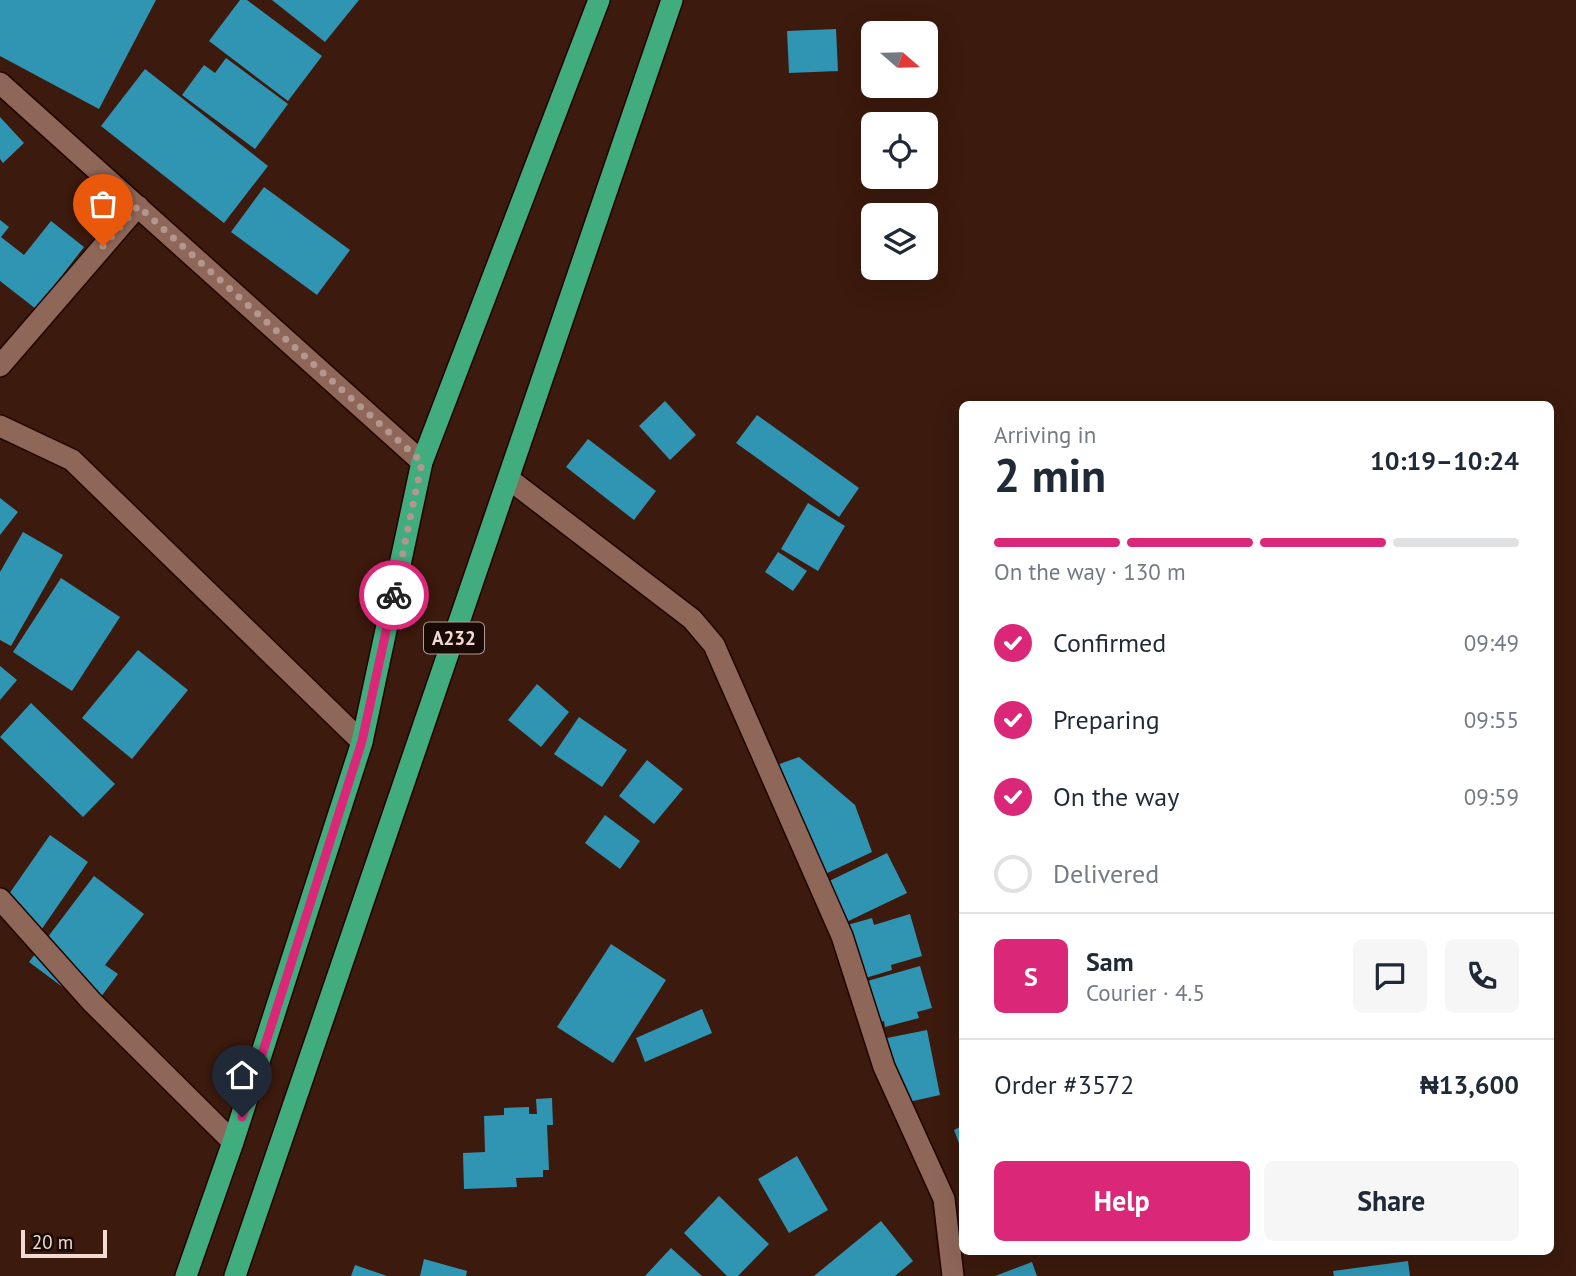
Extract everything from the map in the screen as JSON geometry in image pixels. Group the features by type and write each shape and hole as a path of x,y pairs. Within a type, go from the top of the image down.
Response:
{"highway":[{"path":"187,1276 362,741 422,462 599,0"},
{"name":"A232","path":"235,1276 672,0"}],"street":[{"path":"0,83 422,462"},
{"path":"0,366 138,206"},
{"path":"0,426 72,460 362,741"},
{"path":"509,479 692,619 714,645 842,936 884,1067 944,1199 953,1276"},
{"path":"0,899 92,1002 233,1142"}],"building":[{"path":"0,0 156,0 99,109 0,56"},
{"path":"240,0 247,0 322,56 288,101 209,41"},
{"path":"272,0 359,0 325,42"},
{"path":"836,29 838,71 789,73 787,31"},
{"path":"226,58 288,104 255,149 182,95 204,65 215,73"},
{"path":"145,69 268,166 224,223 101,126"},
{"path":"0,117 24,143 3,163 0,159"},
{"path":"264,187 350,250 317,295 231,232"},
{"path":"0,220 9,227 1,237 24,255 51,221 84,247 36,309 0,281"},
{"path":"665,401 696,435 670,460 639,426"},
{"path":"757,415 859,488 839,517 736,443"},
{"path":"588,439 656,491 634,520 566,467"},
{"path":"0,498 18,512 0,535"},
{"path":"808,503 845,526 818,571 781,549"},
{"path":"23,532 63,555 11,646 0,640 0,572"},
{"path":"778,552 807,571 793,591 765,572"},
{"path":"61,578 120,617 72,691 13,652"},
{"path":"138,650 188,690 132,759 82,718"},
{"path":"0,666 17,680 0,700"},
{"path":"537,684 569,712 541,747 508,720"},
{"path":"31,703 115,784 83,817 0,737"},
{"path":"579,717 627,750 602,787 554,754"},
{"path":"799,757 855,805 872,852 806,883 763,770"},
{"path":"647,760 683,789 654,824 619,796"},
{"path":"605,815 640,841 620,869 585,843"},
{"path":"50,835 88,862 37,936 0,907"},
{"path":"887,853 907,893 838,926 819,886"},
{"path":"94,876 144,914 105,965 118,974 92,1009 29,962"},
{"path":"910,914 922,956 891,965 892,970 852,982 837,928 872,918 874,925"},
{"path":"611,944 666,980 613,1063 557,1027"},
{"path":"920,966 932,1008 917,1012 919,1018 885,1027 884,1021 869,1026 857,984"},
{"path":"702,1009 712,1033 645,1062 636,1038"},
{"path":"927,1030 940,1095 895,1105 882,1039"},
{"path":"552,1098 553,1125 547,1125 549,1170 543,1170 543,1177 516,1178 517,1187 464,1189 463,1153 485,1152 484,1116 504,1115 504,1108 529,1107 529,1114 537,1114 536,1099"},
{"path":"959,1128 959,1143 954,1130"},
{"path":"797,1156 828,1210 789,1233 758,1179"},
{"path":"719,1196 769,1244 738,1276 727,1276 684,1233"},
{"path":"881,1221 913,1261 895,1276 814,1276"},
{"path":"671,1248 702,1276 645,1276"},
{"path":"424,1259 467,1271 466,1276 420,1276"},
{"path":"1408,1261 1410,1276 1334,1276 1333,1271"},
{"path":"1032,1262 1037,1276 995,1276"},
{"path":"355,1265 387,1276 351,1276"}],"way so far":[{"path":"103,246 138,206 422,462 394,595"}],"route":[{"path":"242,1117 362,741 394,595"}]}
